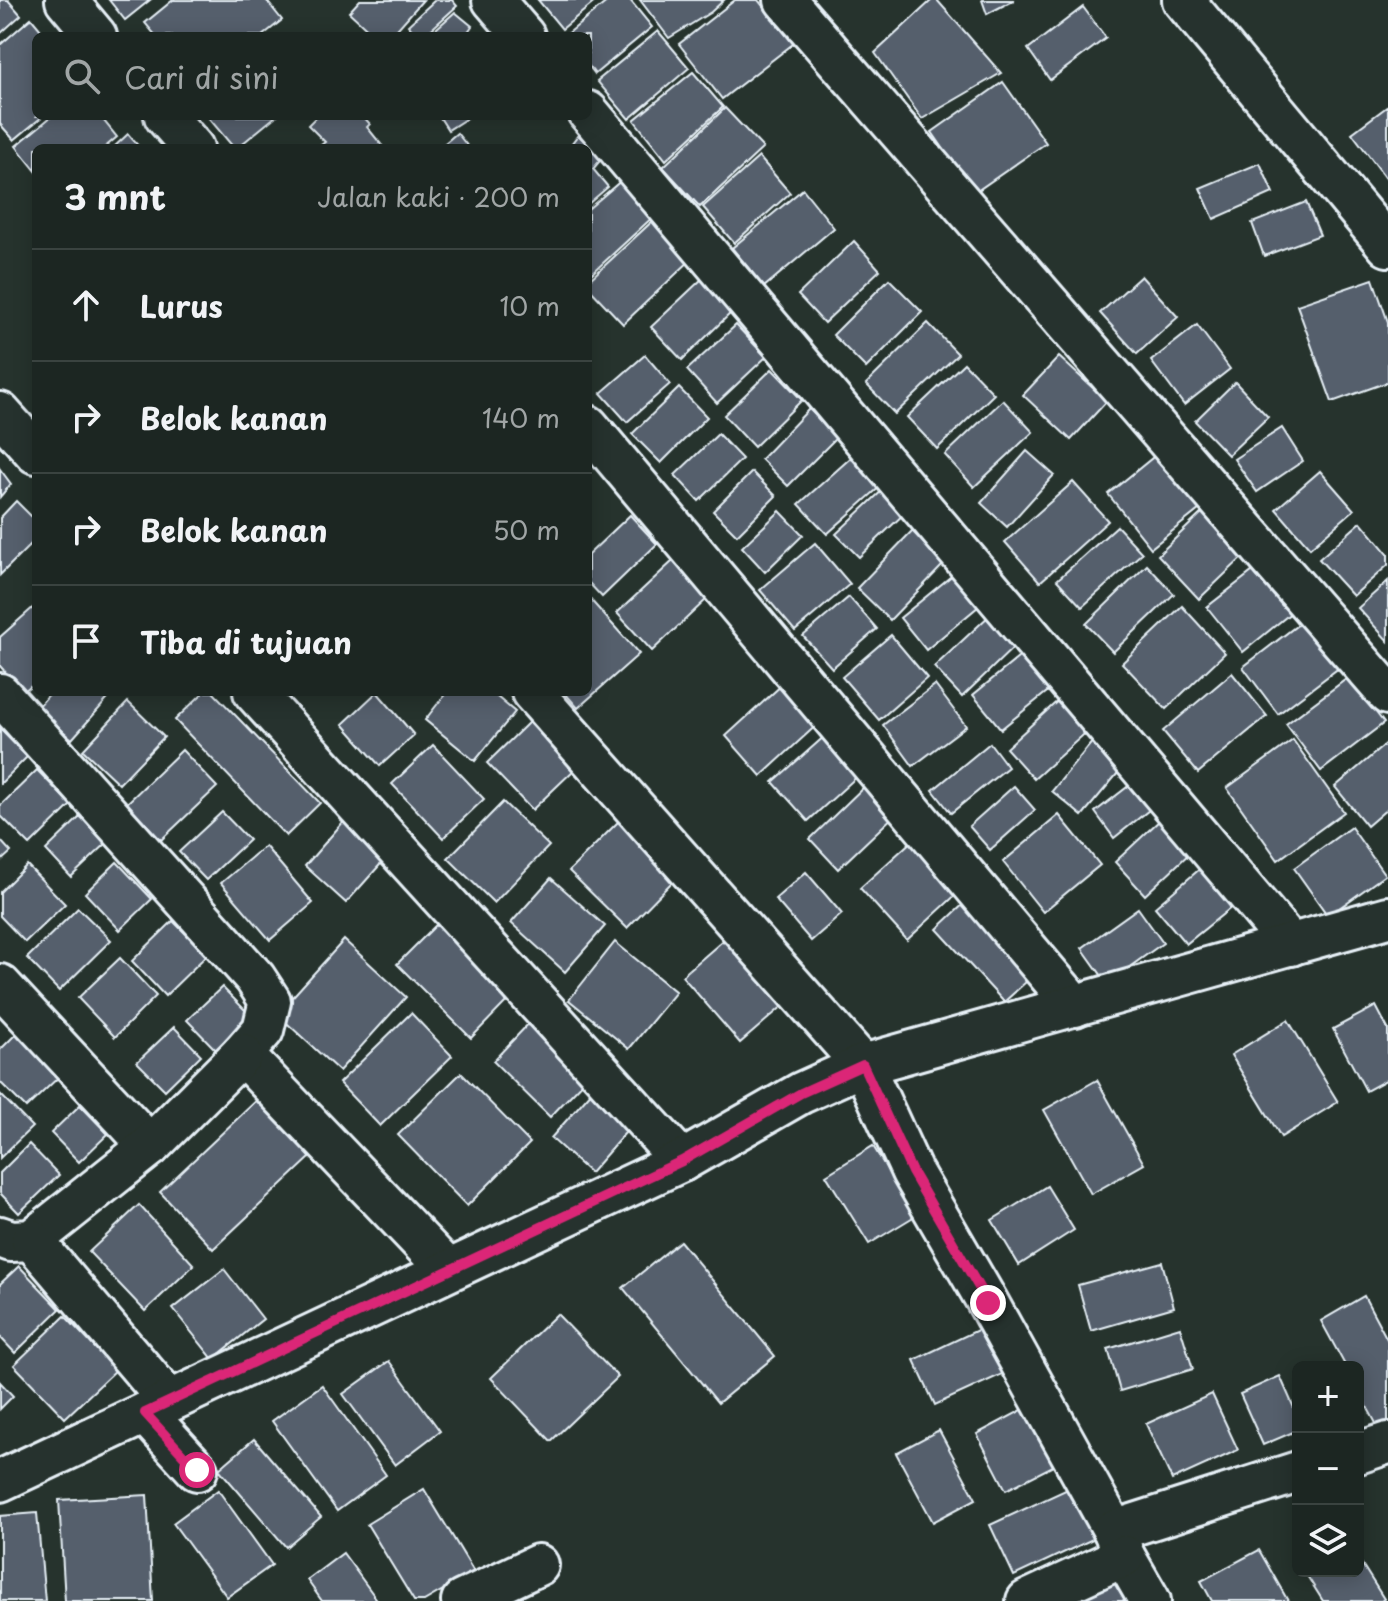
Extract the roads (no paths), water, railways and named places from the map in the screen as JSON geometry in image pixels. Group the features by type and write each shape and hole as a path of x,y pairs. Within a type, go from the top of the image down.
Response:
{"street":[{"path":"66,0 93,32"},
{"path":"493,0 521,32"},
{"path":"785,0 1388,694"},
{"path":"1183,0 1388,246"},
{"path":"592,117 1291,945"},
{"path":"168,120 190,144"},
{"path":"0,413 32,449"},
{"path":"592,431 1075,1006"},
{"path":"0,694 255,978 270,1001 263,1030 150,1146 16,1239 157,1407 197,1470"},
{"path":"258,696 682,1161"},
{"path":"536,696 863,1065 912,1172 995,1316 1150,1601"},
{"path":"0,1481 682,1161 801,1093 863,1065 1388,917"},
{"path":"0,985 150,1146"},
{"path":"242,1054 448,1270"},
{"path":"1364,1451 1388,1443"},
{"path":"1027,1601 1119,1543 1292,1474"},
{"path":"462,1601 538,1565"}]}
